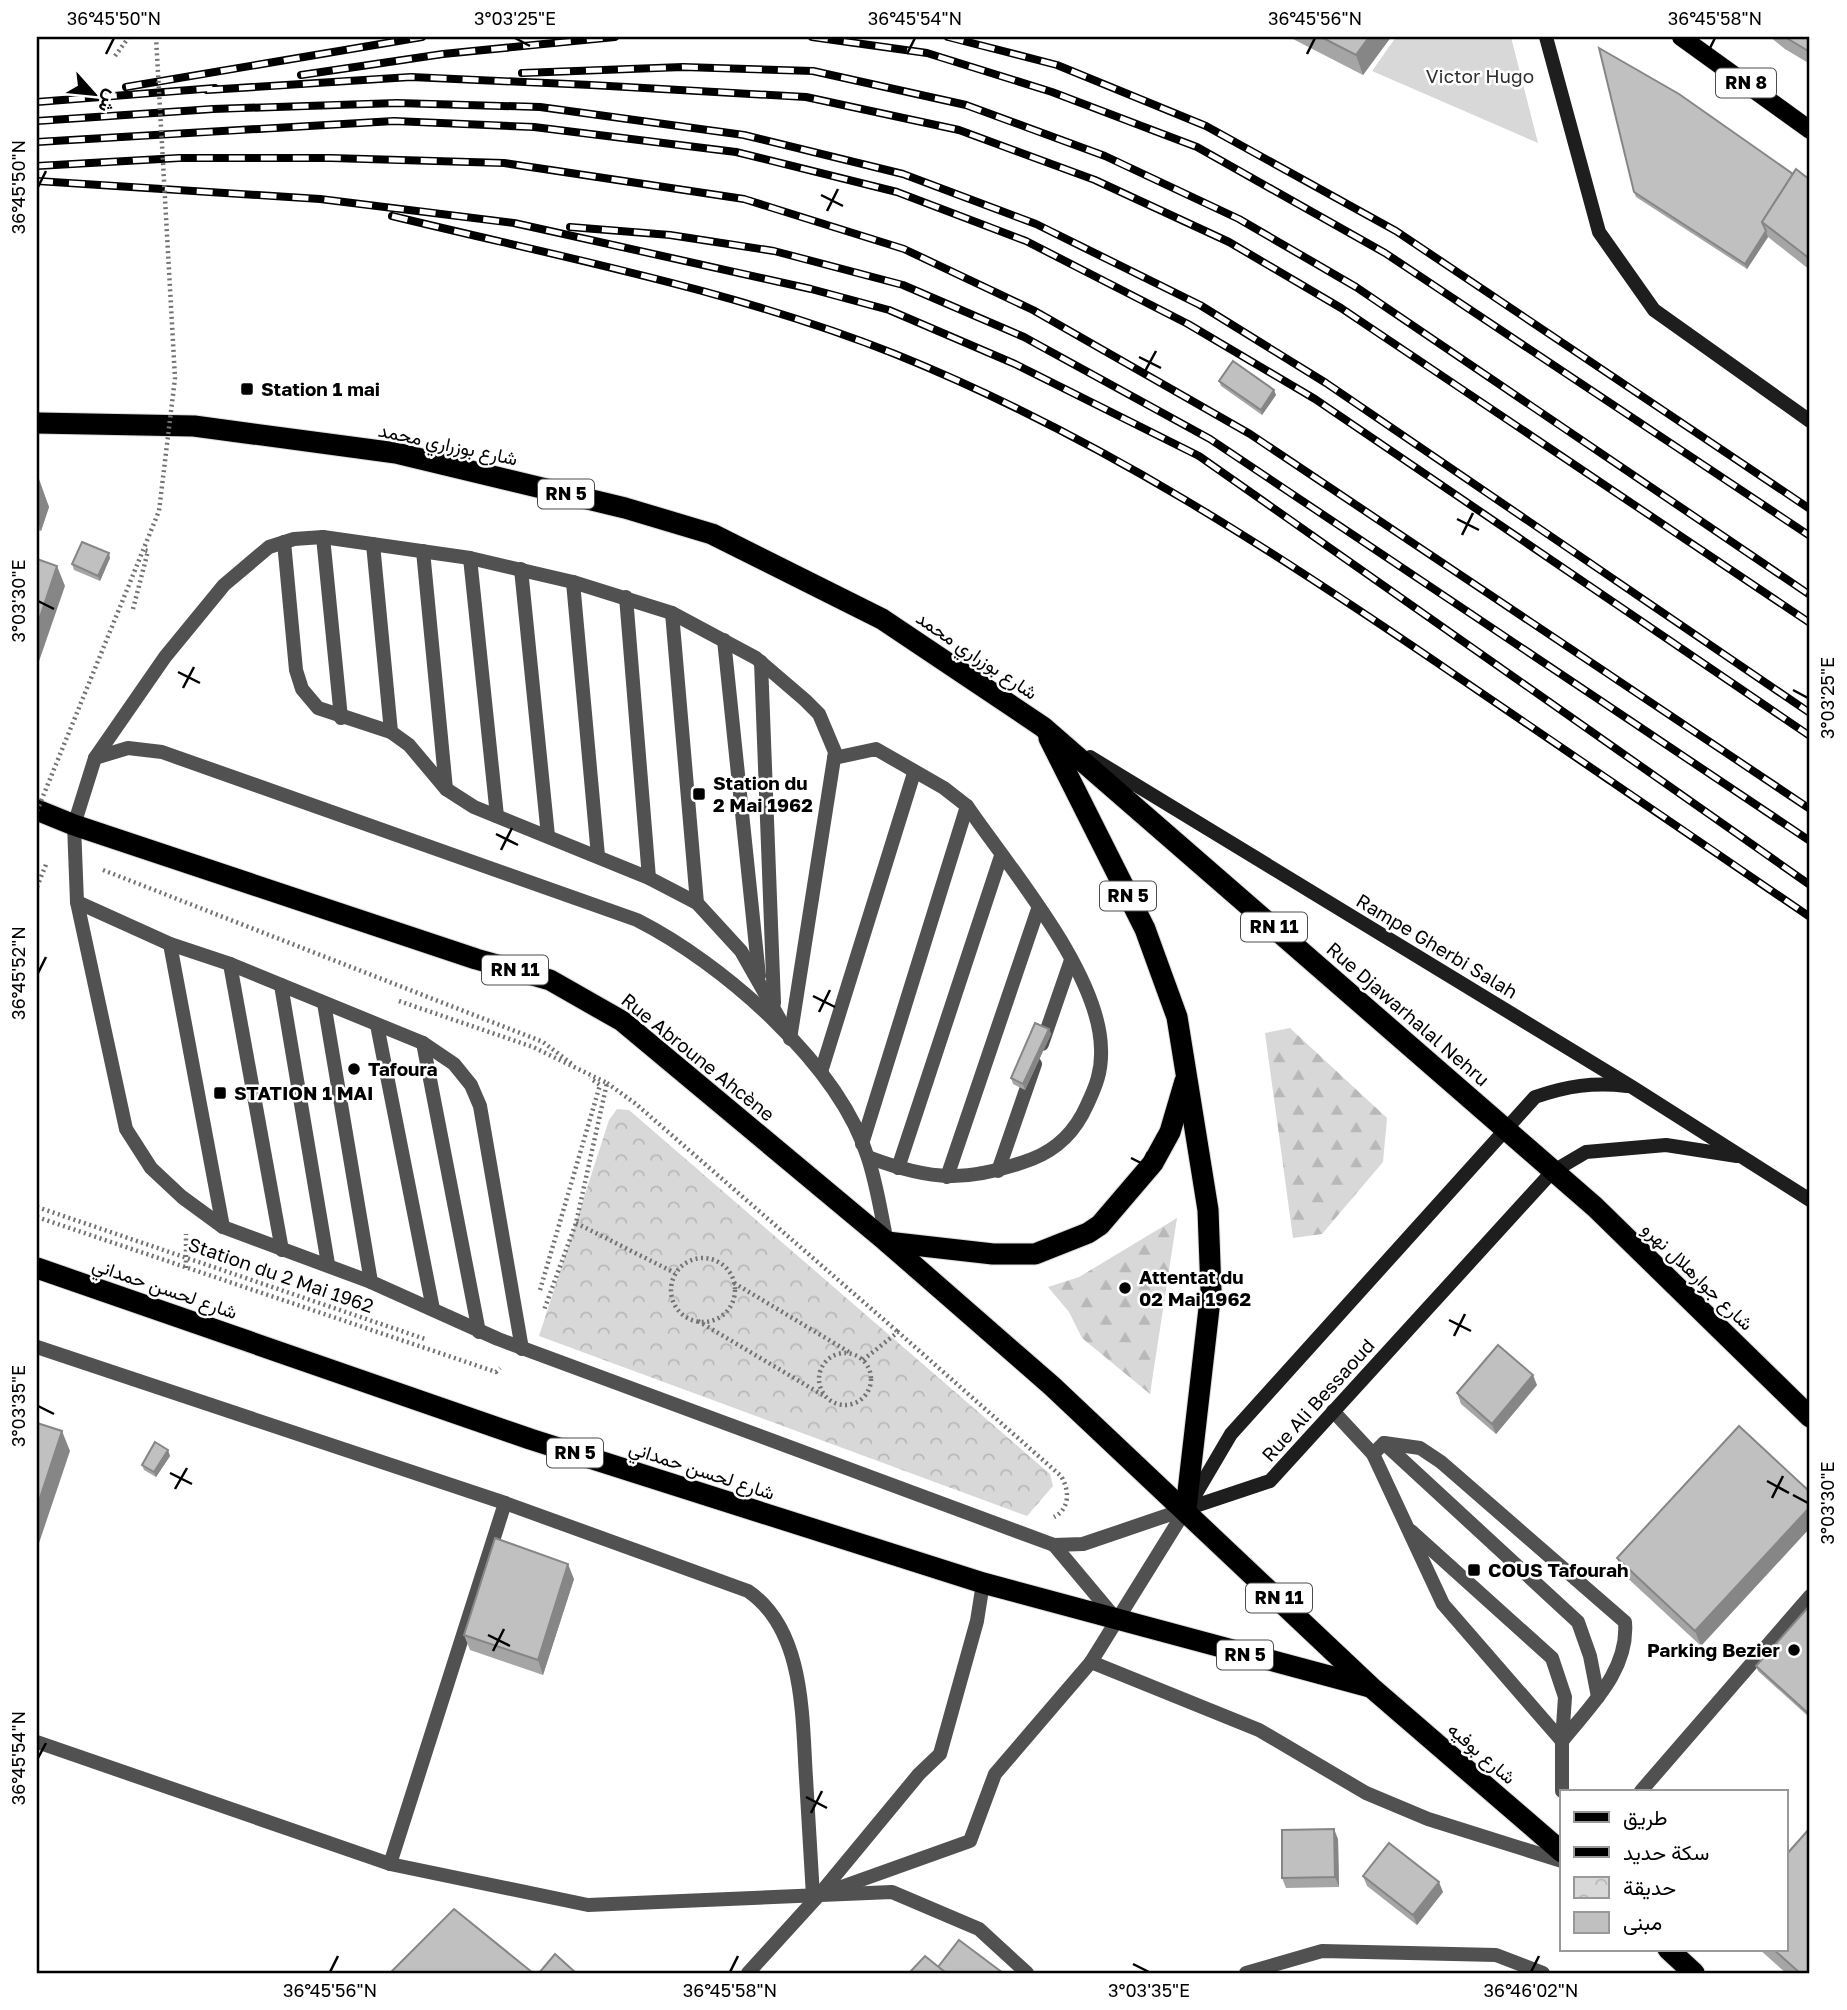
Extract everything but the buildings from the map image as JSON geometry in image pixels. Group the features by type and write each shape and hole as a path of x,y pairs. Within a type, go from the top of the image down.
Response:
{"highway":[{"name":"شارع بوزراري محمد","path":"37,423 194,426 396,453 662,519 712,534 883,619 1043,727"},
{"name":"RN 5","path":"1043,727 1145,929 1177,1017 1208,1210 1211,1291 1186,1509"},
{"name":"Rue Djawarhalal Nehru","path":"1043,727 1552,1172"},
{"name":"RN 11","path":"37,810 74,825"},
{"name":"Rue Abroune Ahcène","path":"74,825 476,960 550,980 622,1021 887,1242 1052,1386 1186,1509"},
{"path":"887,1242 993,1254 1035,1254 1088,1233 1100,1225 1153,1163 1170,1132 1186,1075"},
{"name":"شارع جوارهلال نهرو","path":"1552,1172 1595,1207 1810,1417"},
{"name":"شارع لحسن حمداني","path":"37,1268 530,1439 983,1583 1118,1622"},
{"name":"RN 11","path":"1186,1509 1372,1688"},
{"name":"RN 5","path":"1118,1622 1372,1688"},
{"name":"شارع بوفيه","path":"1372,1688 1560,1850"},
{"path":"1670,1951 1695,1973"}],"main road":[{"path":"1546,37 1599,232 1654,310 1810,421"},
{"name":"RN 8","path":"1681,37 1810,130"},
{"name":"Rampe Gherbi Salah","path":"1043,727 1122,778 1633,1087 1810,1200"},
{"path":"1186,1509 1231,1434 1504,1128 1535,1097 1566,1086 1600,1083 1633,1087"},
{"name":"Rue Ali Bessaoud","path":"1186,1509 1270,1481 1552,1172 1586,1152 1666,1145 1746,1157"}],"lane":[{"path":"323,537 341,718"},
{"path":"790,1039 834,758 830,736 819,714 761,662 672,613 573,582 470,558 323,537 284,542 269,547 224,585 165,657 95,758 74,825 77,902 126,1129 150,1168 182,1197 223,1227 328,1264 522,1349 1054,1545 1083,1544 1186,1509"},
{"path":"284,542 296,670 302,689 318,708 341,718 376,725 391,732 409,745 446,789 474,807 598,856 697,903 741,951 760,980 790,1039"},
{"path":"373,544 391,732"},
{"path":"423,551 446,789"},
{"path":"470,558 497,816"},
{"path":"521,569 548,836"},
{"path":"573,582 598,856"},
{"path":"626,597 649,878"},
{"path":"672,613 697,903"},
{"path":"724,640 760,980"},
{"path":"761,662 774,1008"},
{"path":"95,758 128,748 162,751 637,920 678,941 707,963 790,1039 821,1072 865,1150 887,1242"},
{"path":"834,758 876,749 944,788 967,806 1071,960 1092,1000 1101,1048 1099,1079 1067,1138 1037,1157 998,1171 947,1177 898,1168 865,1150"},
{"path":"821,1072 914,773"},
{"path":"865,1150 967,806"},
{"path":"898,1168 1000,856"},
{"path":"77,902 170,944 230,964 423,1043 454,1063 471,1085 480,1106 522,1349"},
{"path":"947,1177 1038,909"},
{"path":"170,944 223,1227"},
{"path":"998,1171 1071,960"},
{"path":"230,964 282,1250"},
{"path":"281,985 328,1264"},
{"path":"324,1003 371,1282"},
{"path":"377,1025 433,1309"},
{"path":"423,1043 479,1332"},
{"path":"37,1347 505,1503 748,1591 762,1600 790,1651 800,1695 816,1896"},
{"path":"1333,1411 1373,1454 1443,1604 1562,1741"},
{"path":"1373,1454 1384,1443"},
{"path":"1384,1443 1420,1448 1441,1462 1625,1622 1626,1641 1622,1659 1598,1697 1562,1741"},
{"path":"1384,1443 1578,1622 1590,1656 1598,1697"},
{"path":"390,1864 505,1503"},
{"path":"816,1896 970,1841 995,1773 1091,1662 1186,1509"},
{"path":"1406,1526 1552,1658 1565,1697 1562,1790"},
{"path":"1054,1545 1118,1622"},
{"path":"748,1973 919,1774 940,1754 977,1621 983,1583"},
{"path":"1642,1790 1810,1596"},
{"path":"1775,1635 1796,1629"},
{"path":"1091,1662 1259,1730 1366,1793 1428,1819 1560,1860"},
{"path":"37,1742 390,1864 588,1905 892,1892 979,1929 1027,1973"},
{"path":"1246,1973 1322,1951 1496,1955 1543,1973"}],"path":[{"path":"115,56 129,37"},
{"path":"37,810 146,550 159,511 175,378 156,37"},
{"path":"133,610 146,550"},
{"path":"394,999 533,1047 607,1083 636,1104 1061,1476 1067,1486 1067,1502 1060,1514 1048,1520"},
{"path":"522,1349 532,1340 576,1223 607,1083"},
{"name":"Station du 2 Mai 1962","path":"37,1207 437,1343"},
{"path":"37,1217 496,1372 503,1365"},
{"path":"576,1223 676,1273"},
{"path":"708,1258 719,1262 733,1282 863,1360 869,1370 871,1382 859,1401 848,1405 836,1404 698,1321 686,1317 677,1308 672,1297 676,1273 695,1259 708,1258"},
{"path":"698,1321 722,1316 734,1295 733,1282"},
{"path":"863,1360 898,1332"},
{"path":"827,1398 821,1388 819,1376 823,1366 831,1357 841,1353 853,1354"},
{"path":"490,1361 510,1368"}],"green space":[{"name":"Victor Hugo","path":"1396,37 1511,37 1538,143 1372,71"},
{"path":"1290,1028 1387,1118 1383,1162 1322,1234 1293,1238 1265,1033"},
{"path":"617,1109 629,1110 1050,1474 1053,1486 1027,1516 539,1336 609,1120"},
{"path":"1177,1218 1150,1394 1082,1338 1069,1312 1048,1287 1079,1277"}],"railway":[{"path":"126,87 422,37"},
{"path":"301,75 443,54 615,37"},
{"path":"812,37 927,53 1052,92 1197,147 1385,253 1810,536"},
{"path":"948,37 1057,65 1206,126 1396,231 1810,509"},
{"path":"522,73 683,67 813,71 966,105 1105,156 1239,219 1356,287 1810,595"},
{"path":"207,90 411,77 591,85 806,97 959,130 1095,180 1229,242 1341,308 1810,623"},
{"path":"37,102 215,88"},
{"path":"37,121 213,109 397,103 540,107 744,135 903,174 1036,224 1200,305 1326,383 1810,713"},
{"path":"37,142 394,121 534,127 736,152 897,192 1026,241 1188,324 1315,399 1810,736"},
{"path":"37,166 179,158 331,158 504,163 744,199 904,249 1033,310 1250,434 1810,809"},
{"path":"37,181 320,199 514,223 811,289 889,310 1015,364 1199,456 1810,885"},
{"path":"392,216 646,276 772,311 895,354 1044,422 1186,500 1255,542 1810,917"},
{"path":"570,227 670,235 774,251 903,285 1024,337 1210,439 1810,841"}],"place":[{"name":"Station 1 mai","path":"247,389"},
{"name":"Station du 2 Mai 1962","path":"699,794"},
{"name":"Tafoura","path":"354,1069"},
{"name":"STATION 1 MAI","path":"220,1093"},
{"name":"Attentat du 02 Mai 1962","path":"1125,1288"},
{"name":"COUS Tafourah","path":"1474,1570"},
{"name":"Parking Bezier","path":"1794,1650"}]}
